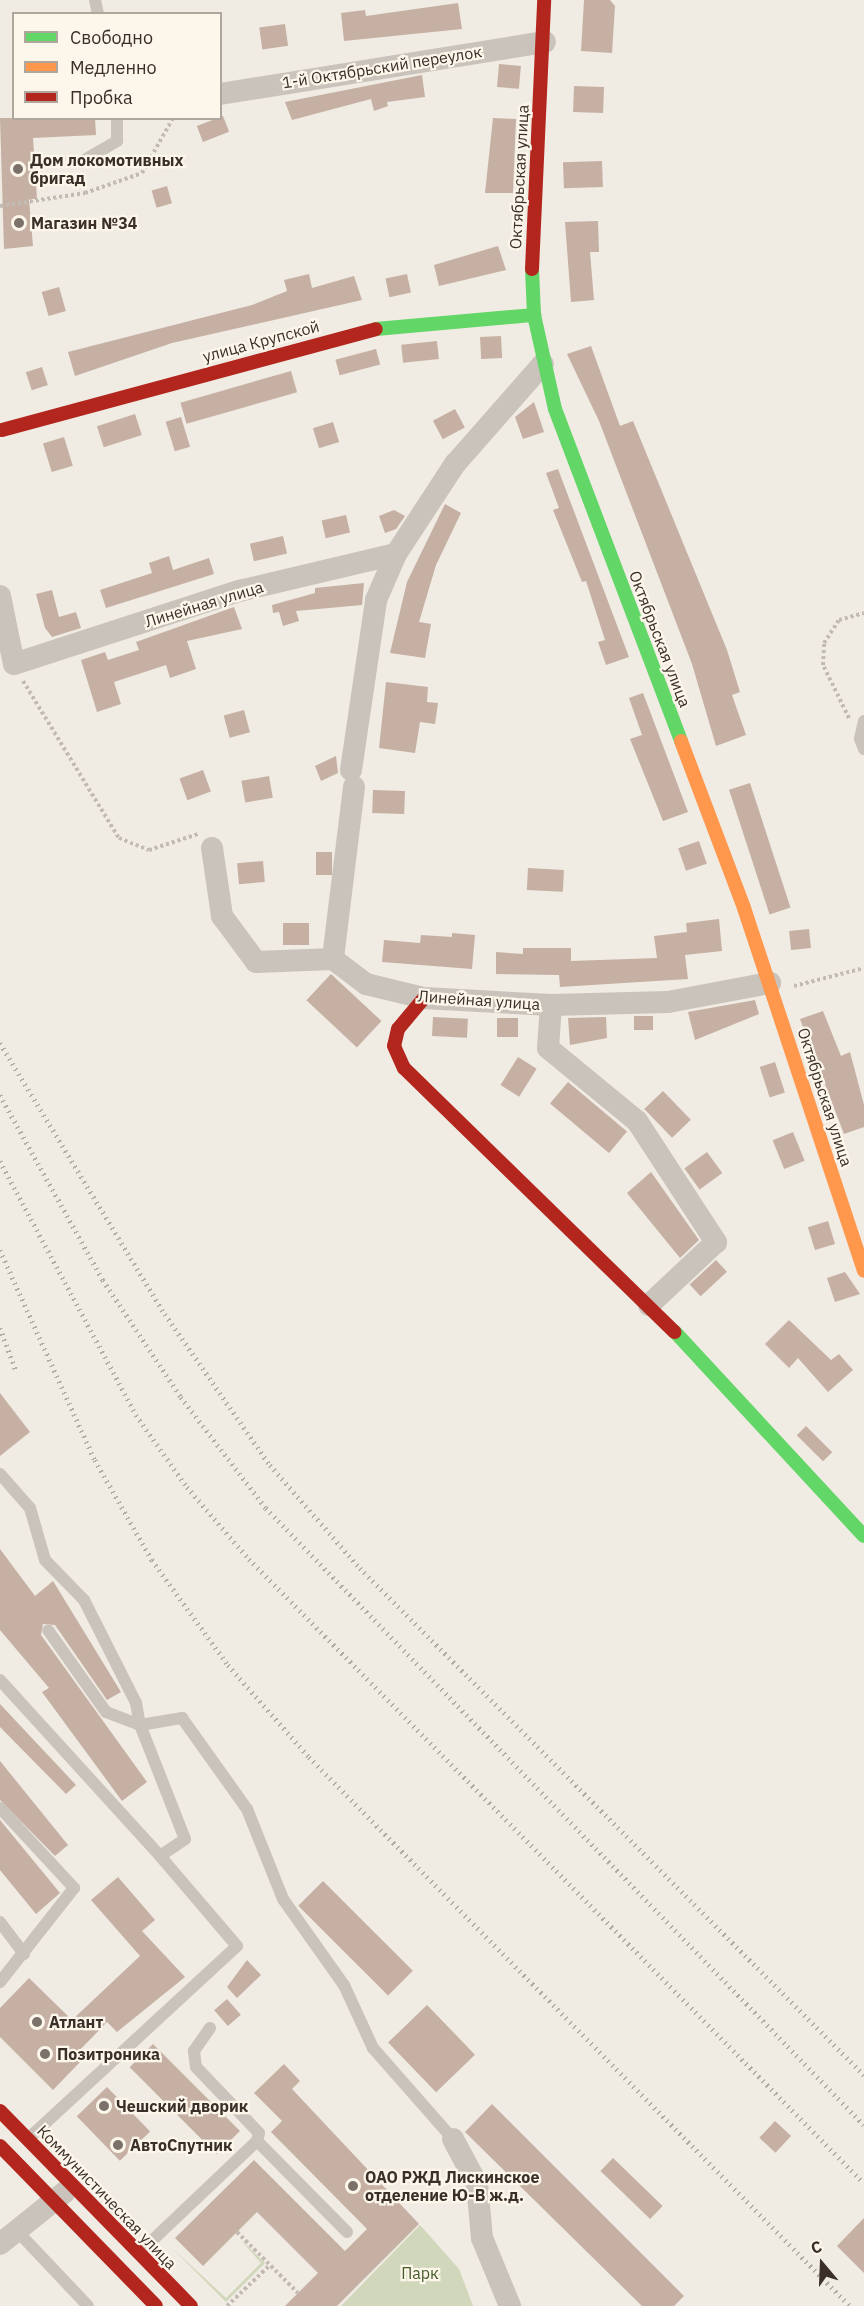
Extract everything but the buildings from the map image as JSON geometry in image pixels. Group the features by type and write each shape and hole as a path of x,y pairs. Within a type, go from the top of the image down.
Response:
{"street":[{"name":"Октябрьская улица","path":"544,0 545,42 530,232 534,315 543,364 555,408 744,908 864,1271"},
{"name":"1-й Октябрьский переулок","path":"222,94 545,42"},
{"name":"улица Крупской","path":"1,430 388,326 534,315"},
{"path":"210,839 222,916 256,962 333,959 352,778 376,600 396,554 455,464 543,364"},
{"name":"Линейная улица","path":"14,664 239,591 396,554"},
{"path":"0,596 14,664"},
{"name":"Линейная улица","path":"333,959 366,984 424,998 551,1005 668,1002 771,986"},
{"path":"424,998 396,1038 404,1068 649,1305 864,1536"},
{"path":"551,1005 548,1048 637,1121 716,1242 649,1305"},
{"name":"Коммунистическая улица","path":"0,2111 191,2306"},
{"path":"453,2139 477,2184 482,2238 510,2306"},
{"path":"0,2146 156,2306"},
{"path":"9,2238 73,2185"}],"lane":[{"path":"81,162 117,141 117,120"},
{"path":"862,744 864,721"},
{"path":"0,1474 30,1508 45,1560 84,1600 136,1703 140,1725 185,1839 160,1856"},
{"path":"48,1630 106,1712 140,1725 182,1718 247,1809 283,1899 344,1985 373,2048 453,2139"},
{"path":"0,1680 160,1856 237,1946 28,2139"},
{"path":"0,1808 74,1888 0,1983"},
{"path":"0,1922 24,1954"},
{"path":"140,2253 257,2141 259,2133 196,2067 194,2051 210,2028"},
{"path":"257,2141 347,2232"},
{"path":"9,2238 88,2306"}],"path":[{"path":"0,206 85,193 142,173 172,120"},
{"path":"862,744 823,665 824,643 839,620 864,614"},
{"path":"14,664 43,722 119,838 149,850 210,839"},
{"path":"771,986 864,968"},
{"path":"237,2232 298,2293"},
{"path":"227,2306 270,2265"}],"green space":[{"name":"Парк","path":"420,2225 459,2269 473,2306 341,2306"},
{"path":"240,2239 265,2263 226,2302 171,2247 226,2298 261,2263"}],"railway":[{"path":"0,1043 165,1314 270,1465 360,1568 864,2075"},
{"path":"0,1095 103,1280 181,1397 266,1508 864,2125"},
{"path":"0,1161 136,1415 187,1487 249,1559 864,2183"},
{"path":"0,1250 95,1460 152,1560 228,1665 309,1757 850,2306"},
{"path":"0,1328 17,1373"}],"traffic: fast":[{"path":"532,269 534,315 555,409 681,741"},
{"path":"376,329 534,315"},
{"path":"675,1332 864,1536"}],"traffic: slow":[{"path":"681,741 744,908 864,1271"}],"traffic: jam":[{"path":"532,269 544,0"},
{"path":"2,430 376,329"},
{"path":"424,998 398,1029 394,1046 404,1068 675,1332"},
{"path":"0,2111 191,2306"},
{"path":"0,2146 156,2306"}],"place":[{"name":"Дом локомотивных бригад","path":"18,169"},
{"name":"Магазин №34","path":"19,223"},
{"name":"Атлант","path":"37,2022"},
{"name":"Позитроника","path":"45,2054"},
{"name":"Чешский дворик","path":"104,2106"},
{"name":"АвтоСпутник","path":"118,2145"},
{"name":"ОАО РЖД Лискинское отделение Ю-В ж.д.","path":"353,2186"}]}
